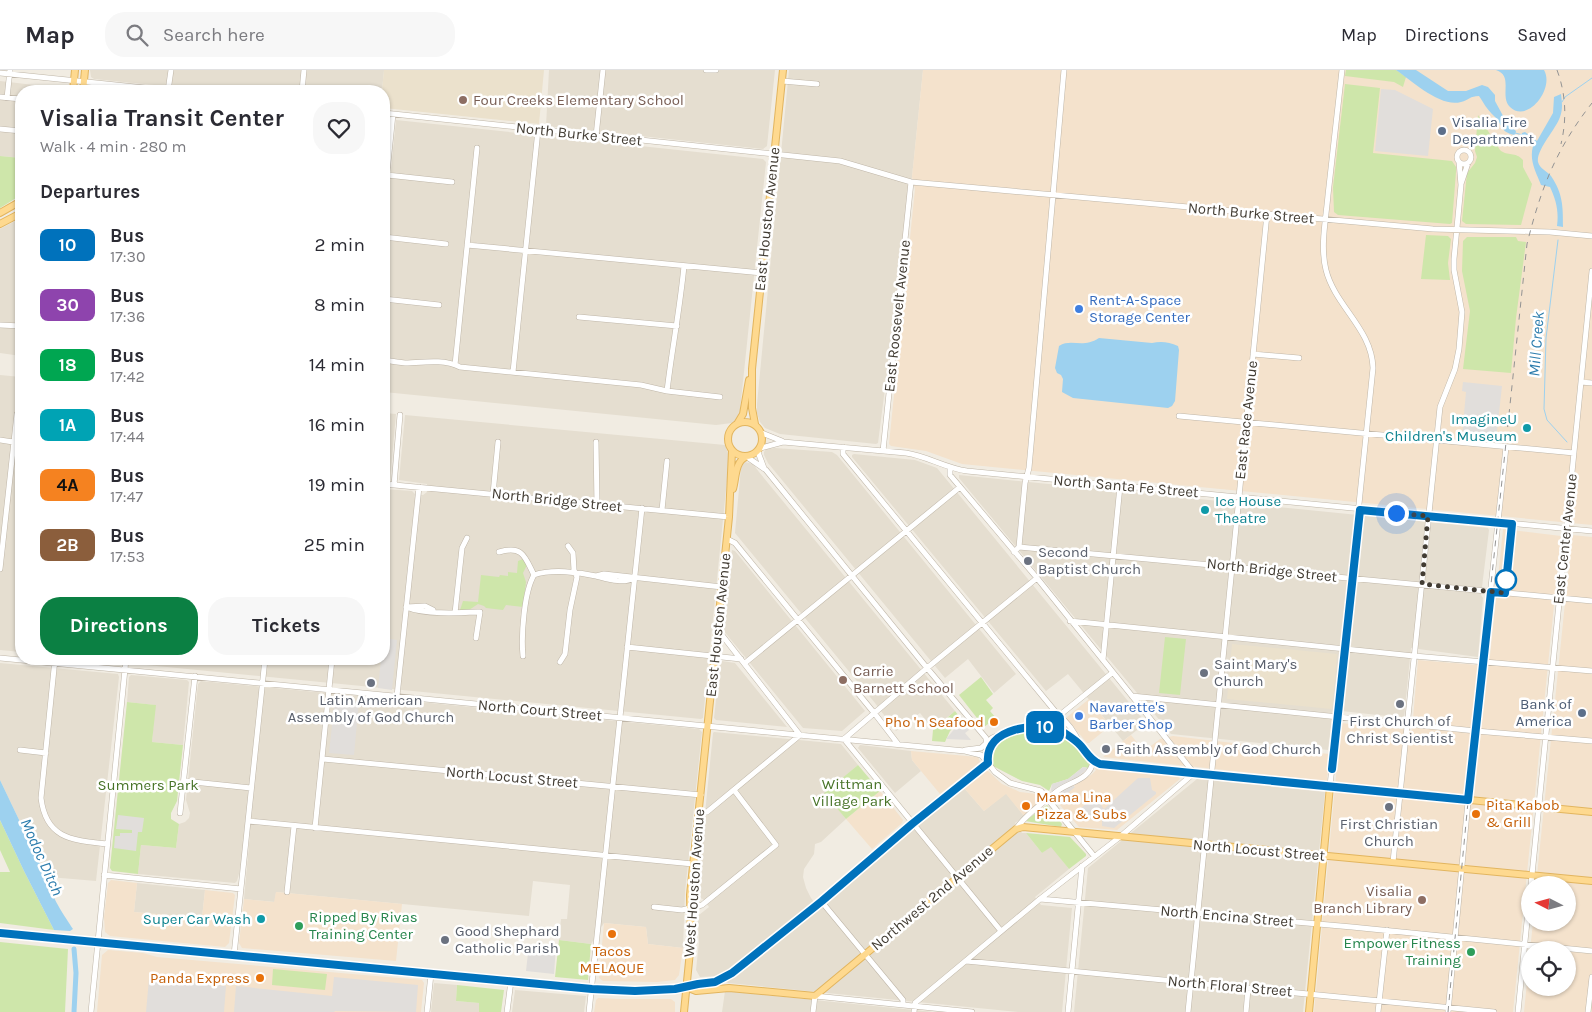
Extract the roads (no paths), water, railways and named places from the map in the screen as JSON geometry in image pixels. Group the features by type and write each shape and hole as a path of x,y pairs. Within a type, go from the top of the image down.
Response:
{"main road":[{"path":"73,85 75,70"},
{"path":"84,85 85,70"},
{"name":"East Houston Avenue","path":"737,424 743,414 752,369 783,70"},
{"path":"0,213 15,204"},
{"path":"0,224 15,216"},
{"name":"East Houston Avenue","path":"752,369 752,408 755,424"},
{"path":"746,422 755,424 762,433 763,438 759,450 747,457 736,454 732,451 728,440 731,429 737,424 746,422"},
{"name":"East Houston Avenue","path":"708,725 731,495 732,451"},
{"name":"East Houston Avenue","path":"731,495 742,458 747,457"},
{"name":"West Houston Avenue","path":"684,1012 691,941 690,909 708,725"},
{"path":"0,933 592,989 657,991 686,988 715,982 726,977 822,901 987,759 994,743 1008,732 1030,726 1045,727 1064,733 1080,745 1093,761 1107,765 1592,812"},
{"path":"1309,1012 1330,786"},
{"name":"North Locust Street","path":"1016,829 1027,827 1532,876"},
{"name":"Northwest 2nd Avenue","path":"815,996 1016,829"},
{"name":"North Locust Street","path":"1576,880 1592,881"},
{"path":"726,977 724,983 729,988"},
{"path":"686,988 696,991 729,988 815,996"}],"street":[{"path":"170,70 171,85"},
{"path":"303,85 304,70"},
{"path":"596,136 603,70"},
{"path":"706,70 716,70"},
{"path":"1014,552 1018,546 1026,477 1029,468 1064,70"},
{"path":"1330,786 1360,510 1373,358 1367,340 1327,273 1323,253 1342,70"},
{"path":"7,98 9,72"},
{"path":"0,73 9,72 113,85"},
{"path":"782,81 817,84"},
{"path":"0,97 15,99"},
{"path":"390,144 393,114"},
{"name":"North Burke Street","path":"393,114 846,162 911,182 1326,220 1457,230 1550,232 1592,236"},
{"path":"0,129 15,130"},
{"path":"513,372 538,130"},
{"path":"455,364 477,148"},
{"path":"1393,862 1440,407 1455,369 1459,349 1462,312 1454,270 1461,185 1457,158 1458,154 1464,150 1469,152 1471,159 1461,185"},
{"path":"1459,162 1462,164 1468,163"},
{"path":"390,175 452,182"},
{"name":"East Roosevelt Avenue","path":"883,451 911,182"},
{"name":"East Race Avenue","path":"1188,1012 1267,214"},
{"path":"390,238 446,244"},
{"path":"467,245 762,273"},
{"path":"667,391 684,266"},
{"name":"East Center Avenue","path":"1532,876 1592,272"},
{"path":"390,300 439,305"},
{"path":"579,317 677,326"},
{"path":"0,325 15,326"},
{"path":"1253,354 1299,358"},
{"path":"390,361 410,363 426,361 455,364 460,367 641,385 667,391 720,397"},
{"path":"1581,382 1592,384"},
{"path":"394,485 400,415"},
{"path":"1179,416 1574,453"},
{"path":"0,569 15,428"},
{"name":"North Santa Fe Street","path":"762,433 783,442 918,455 950,468 1026,477 1592,531"},
{"path":"0,440 13,442"},
{"path":"493,494 498,442"},
{"path":"596,442 598,505"},
{"name":"North Santa Fe Street","path":"759,450 783,442"},
{"path":"843,447 843,454 982,624 1059,716 1074,731 1080,745"},
{"path":"1448,1010 1468,800 1506,447"},
{"path":"759,450 766,470"},
{"path":"747,457 766,470 927,668 989,738"},
{"path":"662,510 667,461"},
{"path":"914,1009 915,1003 1040,899 1121,836 1194,773 1037,578 960,488 950,475 950,468"},
{"name":"North Bridge Street","path":"390,485 729,517"},
{"path":"1103,660 1120,486"},
{"path":"397,696 419,487"},
{"path":"627,647 716,656 743,661 798,621 960,488"},
{"path":"589,1012 642,508"},
{"path":"455,613 462,548 467,538"},
{"path":"727,539 735,543 898,744"},
{"path":"560,662 566,654 570,610 576,577 573,553 568,546"},
{"name":"North Bridge Street","path":"1018,546 1592,601"},
{"path":"499,552 510,549 518,550 524,555 534,575"},
{"path":"523,656 522,646 527,595 534,575 552,571 596,576 603,579 628,581 634,578 722,588"},
{"path":"1002,931 912,824 844,739 1037,578"},
{"path":"406,607 414,605 425,606 436,611 455,613 480,612 476,638"},
{"path":"1070,621 1414,656 1592,671"},
{"path":"699,812 706,812 800,735 718,630"},
{"name":"North Court Street","path":"0,658 15,659"},
{"path":"55,665 41,798 43,811 49,823 65,837 107,844"},
{"name":"North Court Street","path":"90,665 964,750 981,755 987,759"},
{"path":"91,1012 125,665"},
{"path":"234,955 264,665"},
{"path":"315,828 331,665"},
{"path":"1045,727 1112,673"},
{"path":"180,813 195,676"},
{"path":"1132,696 1338,718 1592,741"},
{"path":"964,750 981,748 989,738 1008,732"},
{"path":"986,744 987,759 995,772 1010,783 1038,790 1049,798 1094,856"},
{"path":"20,750 46,753"},
{"name":"North Locust Street","path":"322,759 701,794"},
{"path":"1049,798 1057,791 1084,776 1090,769 1093,761"},
{"path":"184,781 251,788"},
{"path":"654,907 682,910 702,905 776,844 734,790"},
{"name":"Northwest 2nd Avenue","path":"1016,829 1020,822 1049,798"},
{"path":"248,821 694,864"},
{"path":"287,892 294,826"},
{"path":"1068,1012 1082,866"},
{"path":"104,875 240,889"},
{"name":"North Encina Street","path":"1040,899 1387,930 1521,945"},
{"path":"822,901 903,1000 903,1004"},
{"path":"1378,1012 1387,930"},
{"name":"North Encina Street","path":"1576,950 1592,952"},
{"name":"North Floral Street","path":"966,961 1379,1000 1448,1010 1494,1012"},
{"path":"426,1012 431,974"},
{"path":"1588,1012 1592,977"},
{"path":"1518,1012 1521,978"},
{"path":"507,1012 511,981"},
{"path":"1246,1012 1248,989"},
{"path":"813,1012 815,996 903,1004 914,1009 972,1012"}],"water":[{"path":"1396,70 1416,70 1448,91 1466,91 1482,85 1488,87 1495,95 1495,101 1508,125 1516,131 1515,135 1504,130 1479,96 1461,102 1445,101 1427,92"},
{"path":"1496,70 1544,70 1546,86 1543,95 1531,108 1517,111 1510,107 1507,102 1504,77"},
{"path":"1561,94 1562,108 1560,117 1540,152 1538,162 1551,176 1558,189 1562,206 1563,227 1557,226 1558,215 1550,187 1541,185 1535,171 1532,162 1533,146 1521,137 1522,133 1525,132 1537,141 1553,113 1554,97"},
{"path":"1099,338 1152,343 1165,342 1178,346 1175,401 1172,406 1168,408 1073,398 1062,392 1063,379 1055,368 1059,346 1068,343 1087,343"},
{"path":"0,780 43,870 49,877 54,897 73,929 70,931 54,930 0,820"}],"waterway":[{"name":"Mill Creek","path":"1562,102 1565,97 1592,78"},
{"path":"1515,133 1523,135"},
{"name":"Mill Creek","path":"1558,240 1546,338 1544,409 1547,420 1567,442"},
{"name":"Modoc Ditch","path":"74,949 76,973 74,1012"}],"railway":[{"path":"1557,70 1565,107 1561,144"},
{"path":"1448,1012 1468,802 1527,244 1538,205 1551,170 1579,120 1592,103"}],"place":[{"name":"Four Creeks Elementary School","path":"463,100"},
{"name":"Visalia Fire Department","path":"1442,131"},
{"name":"Rent-A-Space Storage Center","path":"1079,309"},
{"name":"ImagineU Children's Museum","path":"1527,428"},
{"name":"Ice House Theatre","path":"1205,510"},
{"name":"Second Baptist Church","path":"1028,561"},
{"name":"Saint Mary's Church","path":"1204,673"},
{"name":"Carrie Barnett School","path":"843,680"},
{"name":"Latin American Assembly of God Church","path":"371,683"},
{"name":"First Church of Christ Scientist","path":"1400,704"},
{"name":"Bank of America","path":"1582,713"},
{"name":"Navarette's Barber Shop","path":"1079,716"},
{"name":"Pho 'n Seafood","path":"994,722"},
{"name":"Faith Assembly of God Church","path":"1106,749"},
{"name":"Mama Lina Pizza & Subs","path":"1026,806"},
{"name":"First Christian Church","path":"1389,807"},
{"name":"Pita Kabob & Grill","path":"1476,814"},
{"name":"Visalia Branch Library","path":"1422,900"},
{"name":"Super Car Wash","path":"261,919"},
{"name":"Ripped By Rivas Training Center","path":"299,926"},
{"name":"Tacos MELAQUE","path":"612,934"},
{"name":"Good Shephard Catholic Parish","path":"445,940"},
{"name":"Empower Fitness Training","path":"1471,952"},
{"name":"Panda Express","path":"260,978"}],"park label":[{"name":"Summers Park","path":"148,785"},
{"name":"Wittman Village Park","path":"852,792"}]}
